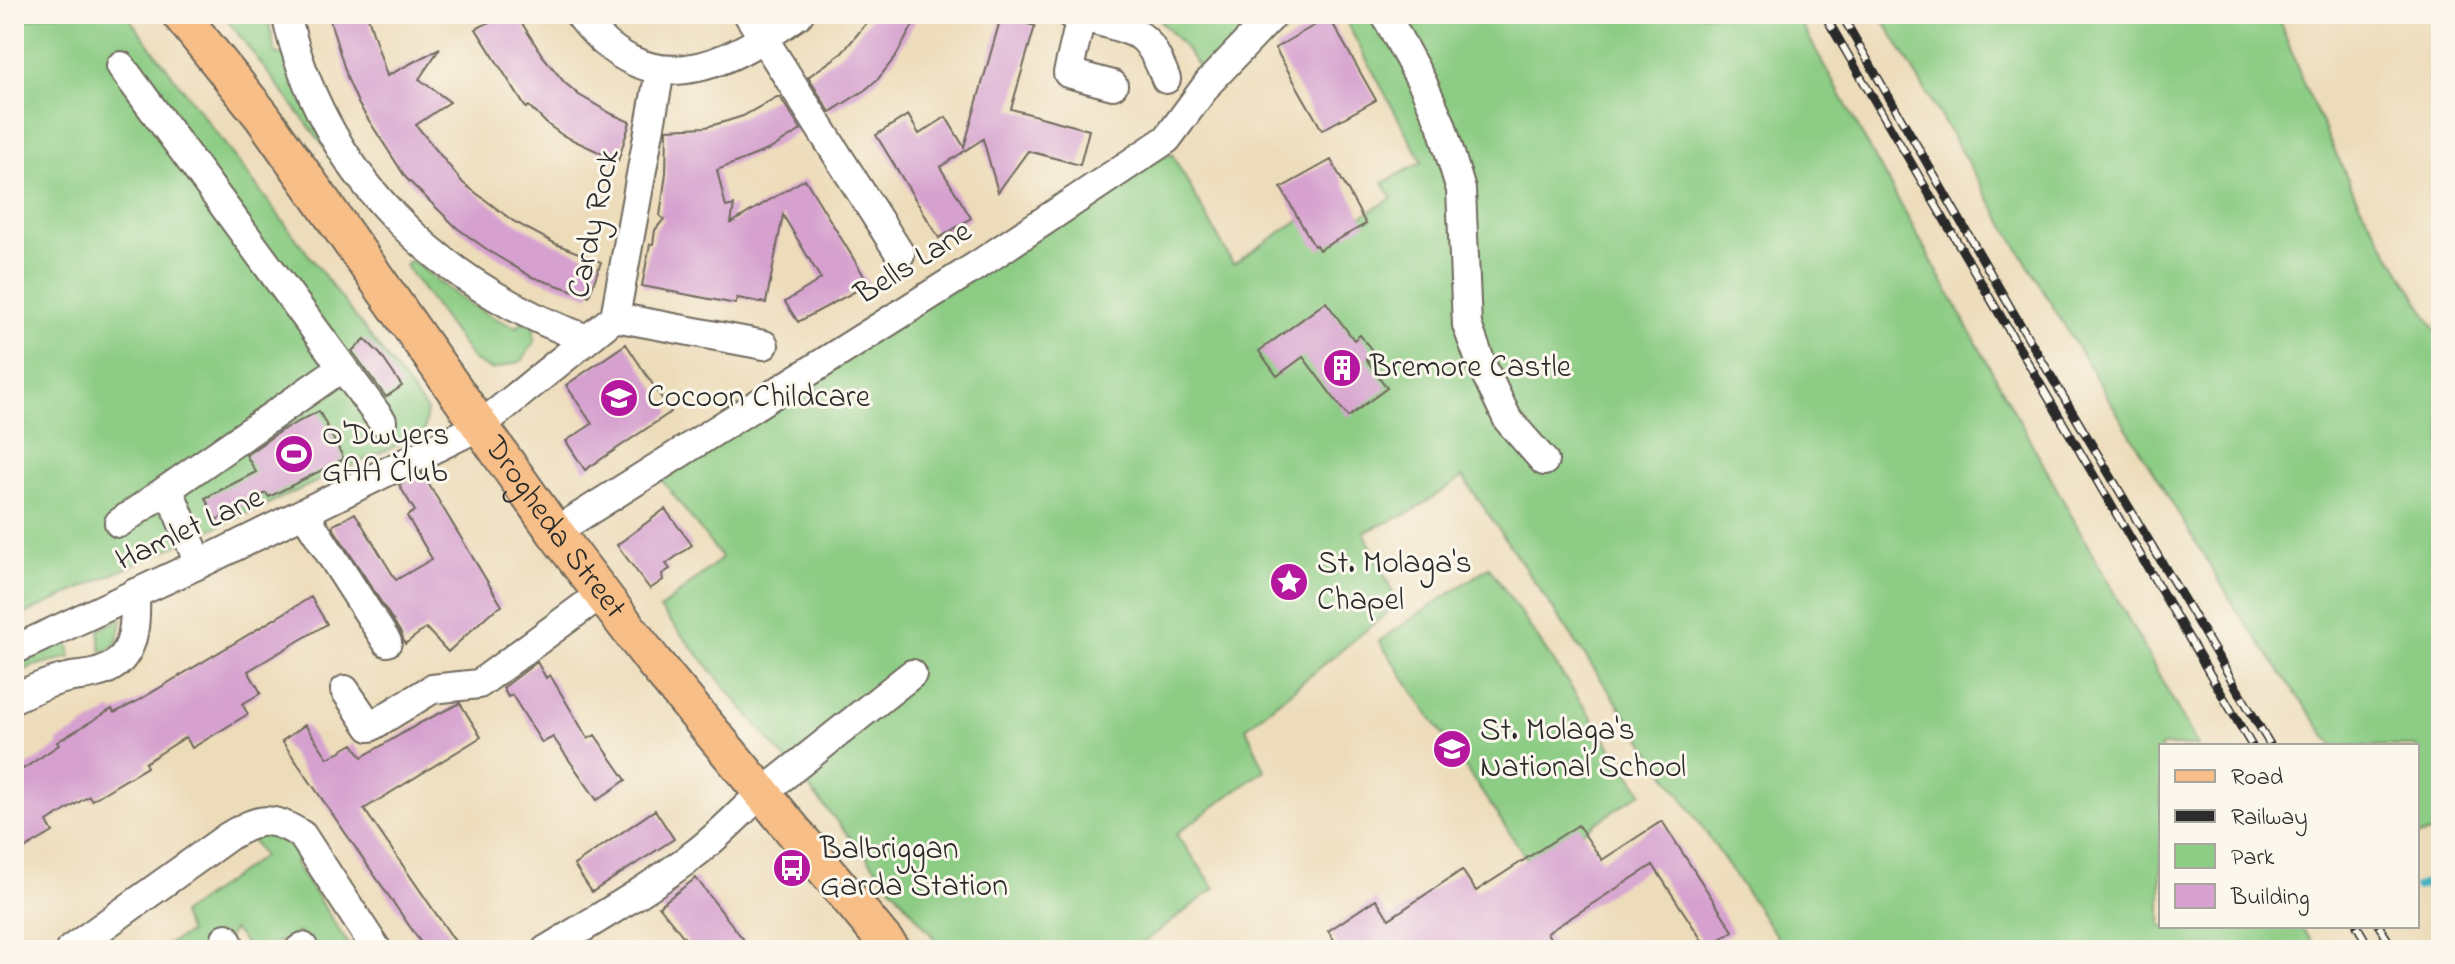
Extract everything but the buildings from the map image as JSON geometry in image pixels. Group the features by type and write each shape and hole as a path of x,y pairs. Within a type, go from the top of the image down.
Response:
{"main road":[{"name":"Drogheda Street","path":"180,14 262,116 555,532 653,661 892,950"}],"street":[{"path":"286,14 295,51 311,93 357,173 403,228 458,274 555,327 587,339"},
{"path":"579,14 594,35 622,56 660,71 688,70 732,57 764,40 799,14"},
{"path":"748,14 900,254"},
{"name":"Bells Lane","path":"555,532 981,263 1167,139 1209,82 1274,14"},
{"path":"1385,14 1441,124 1461,190 1467,325 1482,366 1508,420 1544,461"},
{"path":"1113,85 1068,73 1091,17 1143,38 1160,63 1166,79"},
{"path":"121,66 382,421"},
{"name":"Cardy Rock","path":"480,426 615,317 660,71"},
{"path":"615,317 764,345"},
{"path":"119,523 341,368"},
{"name":"Hamlet Lane","path":"14,650 199,564 480,426"},
{"path":"169,490 199,564"},
{"path":"304,513 387,642"},
{"path":"14,698 42,685 96,674 115,664 131,646 136,625 135,593"},
{"path":"345,690 370,727 432,689 479,684 602,593"},
{"path":"546,950 691,857 734,822 739,813 761,794 912,674"},
{"path":"70,950 229,836 253,822 269,819 302,835 377,950"}],"green space":[{"name":"O'Dwyers GAA Club","path":"50,14 126,14 427,411 424,433 14,619 14,23"},
{"path":"223,14 267,14 276,55 289,52 337,163"},
{"path":"1154,14 1274,14 1209,82 1186,49"},
{"path":"1342,14 1796,14 2197,744 2159,744 2159,928 2302,928 2319,950 1786,950 1463,477 1411,512 1364,532 1398,604 1246,728 1265,770 1176,834 1215,888 1134,950 944,950 660,609 722,558 658,475 1124,174 1172,154 1233,264 1304,217 1319,242 1392,198 1383,183 1422,162"},
{"path":"1880,14 2277,14 2304,85 2359,203 2441,339 2441,831 2419,836 2419,744 2332,744 2240,615"},
{"path":"411,260 462,299 489,315 518,327 522,321 533,324 535,341 522,361 492,370 474,361 405,265"},
{"path":"1489,567 1642,792 1532,866 1379,641"},
{"path":"123,618 116,644 108,651 101,650 99,630"},
{"path":"68,640 71,657 33,666 14,675 14,666"},
{"path":"262,831 289,840 303,857 295,863 352,950 310,950 299,932 264,949 249,948 233,929 222,950 166,950 164,946 189,933 181,914 263,856 251,838"}],"waterway":[{"path":"2419,886 2441,877"}],"railway":[{"path":"1824,14 2251,744"},
{"path":"1841,14 2013,312 2270,744"},
{"path":"2358,928 2371,950"},
{"path":"2380,928 2394,950"}],"place":[{"name":"Bremore Castle","path":"1342,368"},
{"name":"Cocoon Childcare","path":"619,398"},
{"name":"O'Dwyers GAA Club","path":"294,454"},
{"name":"St. Molaga's Chapel","path":"1289,582"},
{"name":"St. Molaga's National School","path":"1452,749"},
{"name":"Balbriggan Garda Station","path":"792,868"}]}
